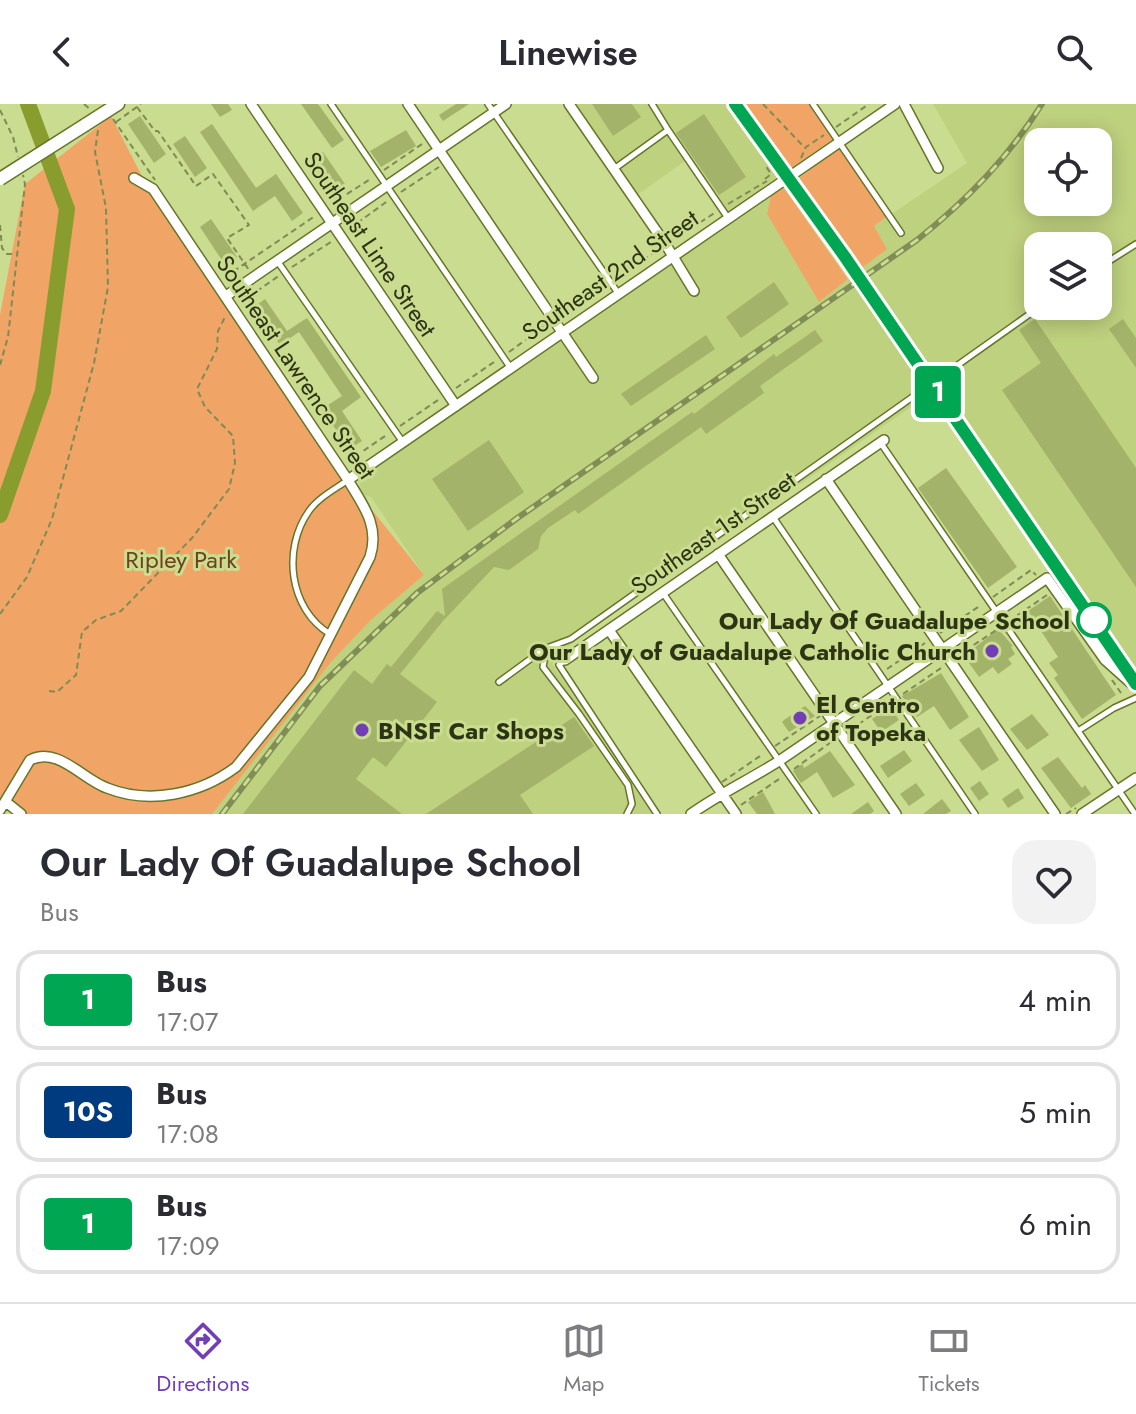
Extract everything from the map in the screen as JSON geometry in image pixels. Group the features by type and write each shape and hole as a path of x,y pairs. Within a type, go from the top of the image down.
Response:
{"main road":[{"path":"0,179 118,104"},
{"path":"735,104 773,164 800,194 845,257 1136,686"}],"street":[{"name":"Southeast Lime Street","path":"251,104 456,406"},
{"path":"408,104 593,378"},
{"path":"226,296 439,150 491,108 506,104"},
{"path":"569,104 673,255 694,291"},
{"name":"Southeast 2nd Street","path":"348,480 895,104"},
{"path":"904,104 938,168"},
{"name":"Southeast Lawrence Street","path":"134,178 153,189 369,514 374,538 370,557 330,634"},
{"name":"Southeast 1st Street","path":"565,660 882,441"},
{"path":"826,479 1055,814"},
{"path":"718,554 896,814"},
{"path":"691,814 779,761 1047,578 1105,660 1136,686"},
{"path":"609,630 736,814"},
{"path":"21,814 3,806 30,760 42,755 61,761 87,778 124,793 145,796 181,793 214,782 236,767 302,686 330,634"},
{"path":"1082,814 1136,778"}],"lane":[{"path":"331,104 510,368"},
{"path":"652,104 728,218"},
{"path":"813,104 901,233"},
{"path":"491,108 619,294"},
{"path":"614,169 668,130"},
{"path":"1112,259 1136,244"},
{"path":"278,260 403,442"},
{"path":"499,682 544,649 571,639 1024,318"},
{"path":"882,441 1135,814"},
{"path":"330,634 310,618 300,600 294,580 294,542 311,507 348,480"},
{"path":"772,517 975,814"},
{"path":"663,593 816,814"},
{"path":"557,644 545,656 543,667 628,785 632,804 627,814"},
{"path":"565,660 559,665 657,814"},
{"path":"1078,731 1136,698"}],"path":[{"path":"0,614 27,577 52,519 94,363 108,287 106,208 95,152 99,126 91,121 84,104"},
{"path":"763,104 805,149"},
{"path":"115,122 139,105 196,186 213,174 249,225 227,238 253,277"},
{"path":"0,110 13,137 25,184 8,337 0,365"},
{"path":"49,691 57,692 76,675 82,632 96,620 121,611 192,538 229,489 235,463 233,436 205,407 197,389 217,349 218,331 233,307 447,162"},
{"path":"763,181 771,174 767,168 773,164"},
{"path":"0,225 2,248 7,254 18,254"},
{"path":"880,674 1031,570"}],"shaded area":[{"path":"575,104 726,104 777,177 721,216 685,161 637,195"},
{"path":"933,104 1136,104 1136,669 941,386 573,642 552,664 656,814 211,814 331,662 372,619 424,575 371,497 365,495 359,481 362,476 771,197 767,214 819,301 887,249 874,226 967,163"}],"green space":[{"path":"743,104 814,104 836,137 791,168"},
{"name":"Ripley Park","path":"111,116 146,184 348,480 424,575 372,619 331,662 212,814 21,814 0,797 0,315 25,184"},
{"path":"842,146 888,216 874,226 887,249 862,268 799,178"},
{"path":"784,188 848,279 819,302 767,214 771,196"}],"building":[{"path":"211,104 228,104 232,110 220,117"},
{"path":"301,104 318,104 344,140 332,148"},
{"path":"456,104 469,104 443,121 439,115"},
{"path":"592,104 632,104 641,117 613,136"},
{"path":"704,114 746,177 719,195 676,133"},
{"path":"140,116 166,154 154,163 128,124"},
{"path":"212,124 256,188 276,174 303,213 292,221 275,196 253,211 200,132"},
{"path":"406,130 416,146 381,167 370,151"},
{"path":"185,136 207,168 195,177 173,144"},
{"path":"323,152 345,184 333,193 311,161"},
{"path":"211,219 237,257 225,265 200,227"},
{"path":"774,282 789,304 741,338 726,317"},
{"path":"265,299 287,331 307,318 361,397 342,411 362,441 349,449 322,409 342,396 299,332 280,345 254,307"},
{"path":"1123,319 1136,338 1136,368 1109,329"},
{"path":"1036,320 1136,468 1136,587 1002,390 1041,363 1019,330"},
{"name":"BNSF Car Shops","path":"815,330 823,341 760,386 764,393 706,434 701,427 578,514 575,510 548,528 541,536 538,549 509,570 494,567 443,621 400,674 437,702 386,767 373,757 356,779 402,814 243,814 354,670 372,684 387,664 391,667 437,611 445,616 442,589 692,412 694,414 774,354 776,357"},
{"path":"706,335 715,349 631,406 621,394"},
{"path":"489,440 524,492 468,531 432,479"},
{"path":"946,468 1017,567 988,588 918,488"},
{"path":"1050,596 1116,695 1082,719 1054,678 1058,675 1049,663 1058,657 1028,611"},
{"name":"Our Lady of Guadalupe Catholic Church","path":"998,629 1013,646 1015,654 1008,659 1012,664 998,674 993,667 979,677 964,656"},
{"path":"941,673 969,717 950,730 934,706 917,717 902,696"},
{"name":"El Centro of Topeka","path":"805,706 815,716 789,732 782,722"},
{"path":"890,707 899,720 881,732 872,719"},
{"path":"1032,714 1049,735 1027,750 1010,729"},
{"path":"574,717 594,746 520,795 533,814 426,814"},
{"path":"979,727 999,760 982,771 959,740"},
{"path":"904,750 912,761 888,778 880,766"},
{"path":"830,751 855,785 833,798 817,772 801,783 793,771 802,764 804,768"},
{"path":"1058,757 1082,788 1085,785 1091,794 1071,808 1041,768"},
{"path":"980,781 989,794 979,801 970,788"},
{"path":"916,783 925,795 909,806 900,794"},
{"path":"1018,788 1024,798 1008,808 1002,799"},
{"path":"763,792 775,814 757,814 748,802"},
{"path":"942,799 951,811 946,814 923,814"},
{"path":"868,802 874,811 870,814 851,814"}],"waterway":[{"path":"0,515 43,391 67,209 28,104"}],"railway":[{"path":"222,814 320,686 417,593 516,519 917,240 986,177 1042,104"}],"bus line":[{"name":"1","path":"735,104 845,257 1136,684"}],"place":[{"name":"Our Lady Of Guadalupe School","path":"1094,620"},
{"name":"Our Lady of Guadalupe Catholic Church","path":"992,651"},
{"name":"El Centro of Topeka","path":"800,718"},
{"name":"BNSF Car Shops","path":"362,730"}]}
